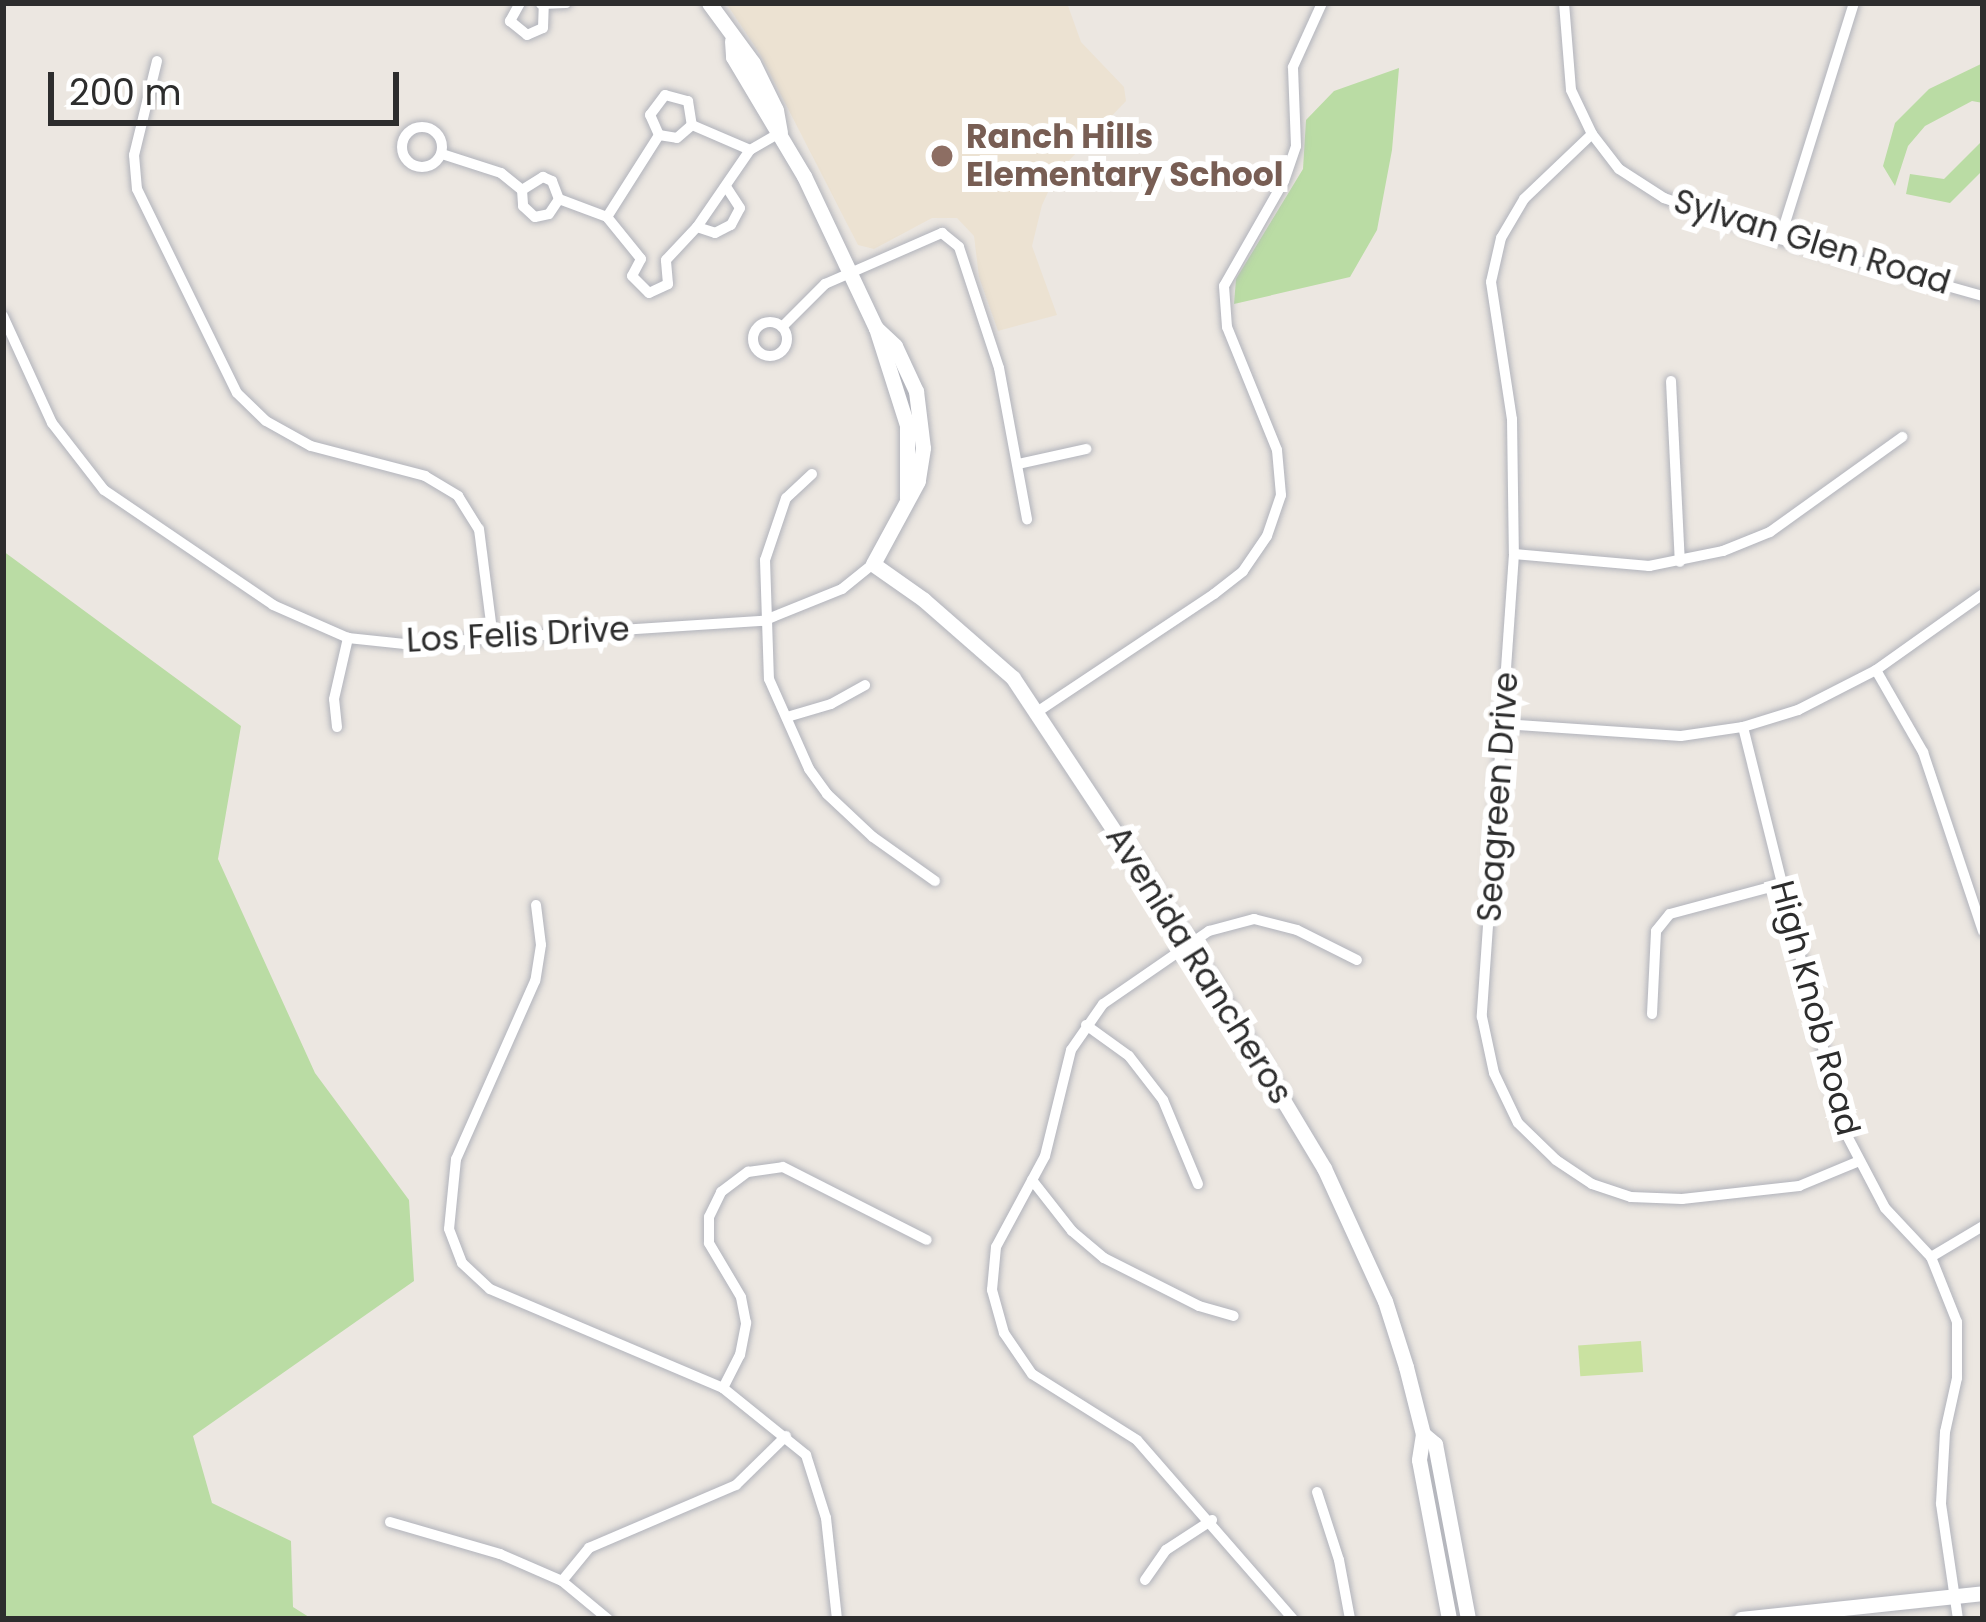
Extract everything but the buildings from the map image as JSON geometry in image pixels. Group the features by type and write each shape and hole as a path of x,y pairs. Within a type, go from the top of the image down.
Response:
{"main road":[{"path":"709,3 732,41 733,57 763,115 780,133 876,328 879,351 907,425 907,498 873,564"},
{"name":"Avenida Rancheros","path":"873,564 976,642 1037,712 1275,1081 1385,1300 1423,1433 1419,1460 1449,1619"},
{"name":"Avenida Rancheros","path":"1423,1433 1435,1444 1468,1619"},
{"path":"1742,1619 1983,1593"}],"street":[{"path":"520,3 510,21 527,35 543,28 542,4 566,3"},
{"path":"1037,712 1214,595 1243,571 1267,536 1281,495 1277,450 1227,327 1223,286 1284,181 1296,146 1293,67 1322,3"},
{"path":"1564,3 1571,90 1592,134"},
{"path":"1780,238 1854,3"},
{"path":"157,61 134,154 137,189 237,393 266,421 311,446 425,476 458,496 478,529 494,638"},
{"path":"659,135 650,115 665,95 688,101 692,124"},
{"path":"692,124 750,150"},
{"path":"659,135 677,138 692,124"},
{"path":"641,260 666,260 727,188 750,150 780,133"},
{"name":"Sylvan Glen Road","path":"1592,134 1619,169 1664,198 1780,238 1983,296"},
{"name":"Seagreen Drive","path":"1592,134 1524,199 1501,238 1491,282 1512,419 1514,554 1483,1017 1494,1073 1518,1123 1576,1173 1631,1197 1682,1199 1799,1186 1857,1162"},
{"path":"607,217 659,135"},
{"path":"442,154 490,167 522,190"},
{"path":"522,190 543,177 557,189 560,199"},
{"path":"697,227 715,233 731,226 740,208 727,188"},
{"path":"522,190 523,206 535,217 549,214 560,199"},
{"path":"560,199 607,217 641,260"},
{"path":"782,327 826,284 942,233 959,247 984,322 1027,519"},
{"path":"641,260 632,276 649,293 668,284 666,260"},
{"name":"Los Felis Drive","path":"3,316 52,422 104,490 273,605 348,638 404,644 764,621 842,589 873,564"},
{"path":"1670,381 1680,562"},
{"path":"1514,554 1649,566 1680,562 1770,532 1902,437"},
{"path":"1018,464 1086,449"},
{"path":"812,474 786,499 765,560 769,679 808,769 827,794 873,837 935,880"},
{"path":"1503,724 1682,736 1743,727 1798,710 1876,670 1983,594"},
{"path":"337,727 334,699 348,638"},
{"path":"1876,670 1923,752 1983,931"},
{"path":"787,717 831,704 865,685"},
{"name":"High Knob Road","path":"1743,727 1843,1128 1885,1208 1931,1257 1957,1322 1957,1378 1945,1432 1941,1504 1958,1619"},
{"path":"1652,1014 1656,931 1670,914 1782,884"},
{"path":"536,905 541,945 535,981 455,1159 449,1229 462,1263 490,1289 723,1388 786,1436 806,1455 818,1480 837,1619"},
{"path":"1293,1619 1212,1520 1137,1440 1032,1374 1004,1333 992,1290 997,1247 1053,1132 1071,1050 1086,1024 1127,986 1209,931 1254,920 1298,930 1357,960"},
{"path":"1086,1024 1129,1057 1155,1089 1176,1126 1198,1184"},
{"path":"723,1388 740,1355 746,1323 741,1297 719,1269 709,1243 709,1217 722,1192 748,1172 783,1167 927,1240"},
{"path":"1032,1180 1072,1231 1103,1258 1199,1306 1234,1316"},
{"path":"1931,1257 1983,1226"},
{"path":"562,1581 590,1549 736,1485 786,1436"},
{"path":"1317,1492 1339,1560 1350,1619"},
{"path":"1145,1580 1166,1550 1212,1520"},
{"path":"390,1522 500,1554 562,1581 608,1619"}],"shaded area":[{"name":"Ranch Hills Elementary School","path":"726,3 1067,3 1081,42 1124,87 1126,101 1057,173 1042,205 1032,246 1057,315 998,331 979,277 974,236 957,218 932,218 874,249 858,245 760,54"}],"green space":[{"path":"1983,63 1983,103 1972,101 1925,126 1908,146 1895,186 1883,166 1895,123 1929,89"},
{"path":"1399,68 1392,150 1377,230 1350,277 1234,304 1236,279 1303,169 1306,120 1334,91"},
{"path":"1983,140 1983,170 1950,203 1906,194 1910,174 1944,179"},
{"path":"3,551 241,726 218,859 315,1073 409,1200 414,1281 193,1436 212,1503 291,1541 293,1607 312,1619 3,1619"},
{"path":"1641,1341 1643,1372 1580,1376 1578,1345"}],"place":[{"name":"Ranch Hills Elementary School","path":"942,156"}]}
